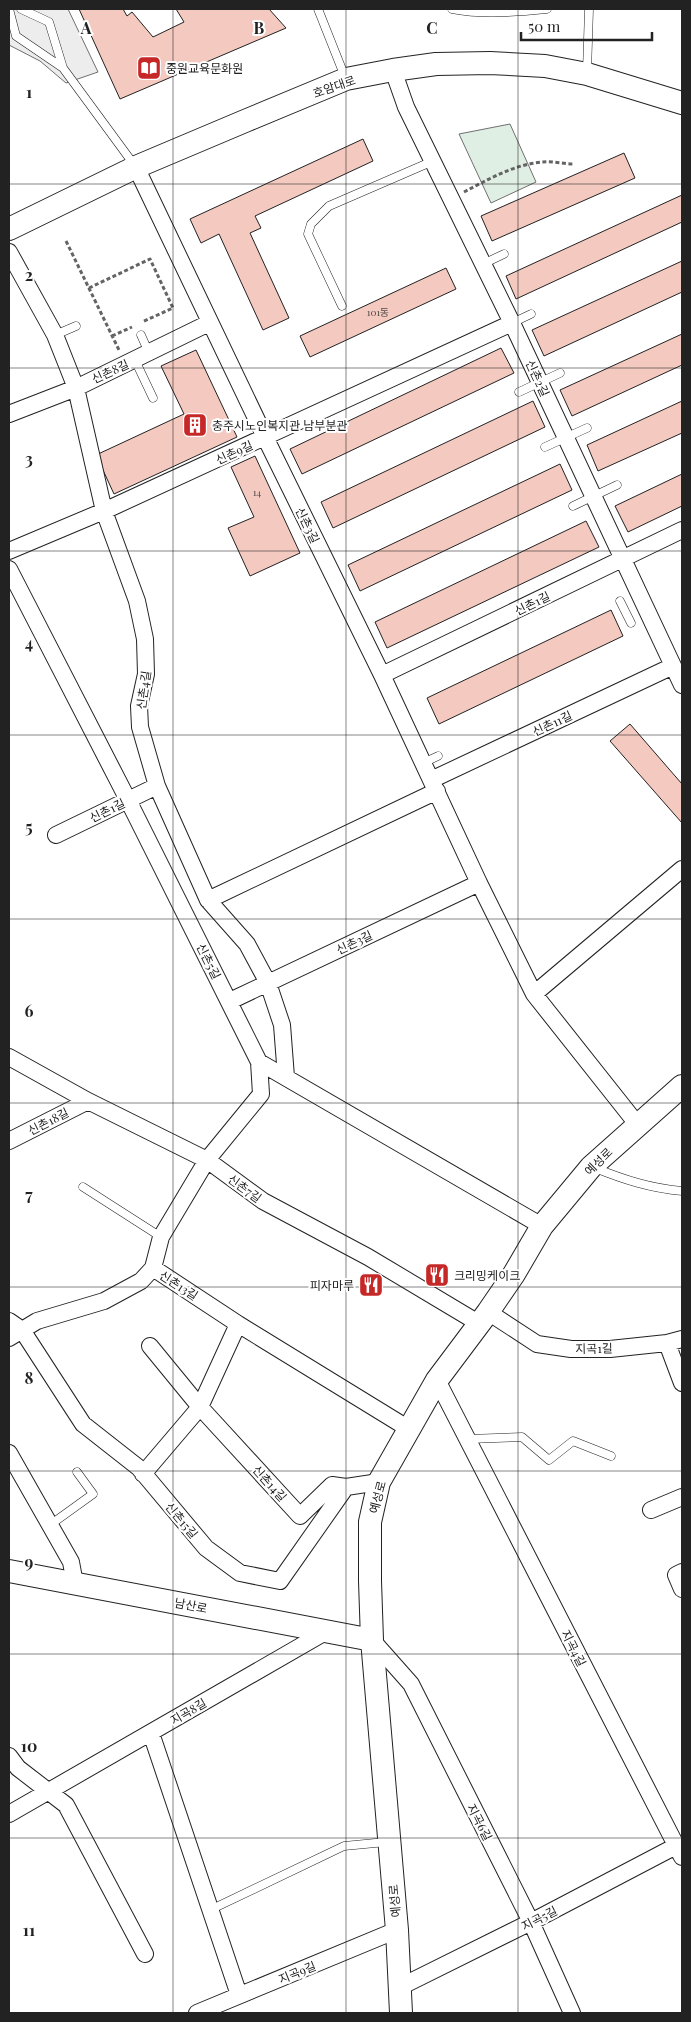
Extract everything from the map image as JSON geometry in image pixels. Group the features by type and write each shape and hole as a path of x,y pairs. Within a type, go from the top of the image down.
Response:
{"street":[{"name":"호암대로","path":"9,229 136,167 346,79 393,70 436,64 490,63 545,66 587,74 682,103"},
{"name":"신촌2길","path":"393,70 406,107 512,322 682,685"},
{"name":"신촌3길","path":"136,167 209,323 382,675 431,759 434,786 534,994 637,1124"},
{"name":"신촌4길","path":"9,252 55,335 76,388 104,511 137,600 145,639 146,674 139,706 140,727 157,786 208,900 247,944 268,983 282,1024 286,1077"},
{"name":"신촌9길","path":"9,552 265,438 512,322"},
{"name":"신촌8길","path":"9,414 76,388 209,323"},
{"name":"신촌1길","path":"382,675 682,530"},
{"name":"신촌5길","path":"9,569 230,1001 258,1062"},
{"name":"신촌11길","path":"208,900 673,666"},
{"name":"신촌1길","path":"56,835 157,786"},
{"path":"534,994 682,869"},
{"name":"신촌3길","path":"230,1001 479,883"},
{"name":"신촌7길","path":"9,1057 88,1101 207,1160 263,1201 484,1318"},
{"path":"258,1062 542,1226"},
{"name":"신촌13길","path":"258,1062 261,1094 207,1160 161,1237 153,1268 238,1324 409,1429"},
{"name":"예성로","path":"401,2013 397,1930 372,1640 370,1522 379,1482 437,1380 484,1318 514,1274 542,1226 591,1167 637,1124 682,1086"},
{"name":"신촌18길","path":"9,1141 88,1101"},
{"path":"13,1330 104,1301 141,1281 153,1268"},
{"name":"지곡1길","path":"484,1318 537,1344 570,1349 610,1349 675,1341 682,1383"},
{"path":"143,1474 200,1407 238,1324"},
{"name":"신촌15길","path":"13,1330 82,1424 143,1474 206,1548 240,1573 280,1580 346,1487"},
{"name":"신촌14길","path":"150,1346 200,1407 300,1516 332,1485 346,1487"},
{"name":"지곡4길","path":"437,1380 679,1852"},
{"path":"9,1452 71,1562 75,1584"},
{"path":"346,1487 379,1482"},
{"path":"651,1510 682,1497"},
{"name":"남산로","path":"9,1571 372,1640"},
{"path":"682,1572 676,1575 682,1589"},
{"name":"지곡8길","path":"9,1814 327,1630"},
{"name":"지곡6길","path":"372,1640 411,1684 531,1922 572,2013"},
{"path":"151,1732 239,1995"},
{"path":"9,1756 18,1768 66,1805 146,1954"},
{"name":"지곡5길","path":"400,1986 679,1852"},
{"name":"지곡9길","path":"197,2013 397,1930"}],"lane":[{"path":"9,9 16,36 63,68 136,167"},
{"path":"21,9 49,22 63,68"},
{"path":"318,9 346,79"},
{"path":"452,9 466,12 547,9"},
{"path":"587,74 589,9"},
{"path":"342,306 308,234 311,224 328,206 433,161"},
{"path":"483,264 504,254"},
{"path":"512,322 531,314"},
{"path":"55,335 76,326"},
{"path":"141,334 142,356 154,398"},
{"path":"519,392 560,374"},
{"path":"545,447 587,428"},
{"path":"572,506 617,485"},
{"path":"620,601 631,623"},
{"path":"591,1167 629,1182 664,1190 682,1191"},
{"path":"84,1187 161,1237"},
{"path":"467,1439 522,1437 549,1460 573,1441 611,1456"},
{"path":"50,1525 93,1494 77,1472"},
{"path":"210,1910 344,1846 388,1842"}],"path":[{"path":"451,198 499,174 526,165 545,162 574,164"},
{"path":"66,240 120,352"},
{"path":"89,288 150,260 173,308 112,336"}],"green space":[{"path":"510,124 536,182 491,203 459,134"}],"shaded area":[{"path":"9,9 68,9 98,72 66,83 40,61 9,45"}],"building":[{"name":"중원교육문화원","path":"79,9 123,9 127,16 132,12 153,37 184,22 176,9 269,9 286,28 120,99"},
{"path":"363,139 373,161 255,216 261,228 250,233 289,318 263,330 219,234 201,243 190,219"},
{"path":"624,153 635,178 492,241 481,216"},
{"path":"682,195 682,222 516,299 506,276"},
{"path":"682,261 682,292 544,356 532,330"},
{"path":"446,268 456,289 310,357 300,336"},
{"path":"682,334 682,365 572,416 560,390"},
{"path":"501,348 514,373 302,474 290,449"},
{"name":"충주시노인복지관 남부분관","path":"196,350 237,437 114,494 96,455 184,414 161,366"},
{"path":"533,401 545,427 333,528 321,502"},
{"path":"682,401 682,433 598,471 587,445"},
{"path":"255,456 300,553 250,576 228,528 254,517 231,467"},
{"path":"560,464 572,490 360,591 348,565"},
{"path":"682,474 682,506 628,532 615,506"},
{"path":"586,521 599,547 387,648 375,622"},
{"path":"611,610 623,636 439,724 427,698"},
{"path":"630,724 682,784 682,823 610,741"}],"place":[{"name":"중원교육문화원","path":"149,68"},
{"name":"충주시노인복지관 남부분관","path":"195,425"},
{"name":"크리밍케이크","path":"437,1275"},
{"name":"피자마루","path":"371,1285"}]}
